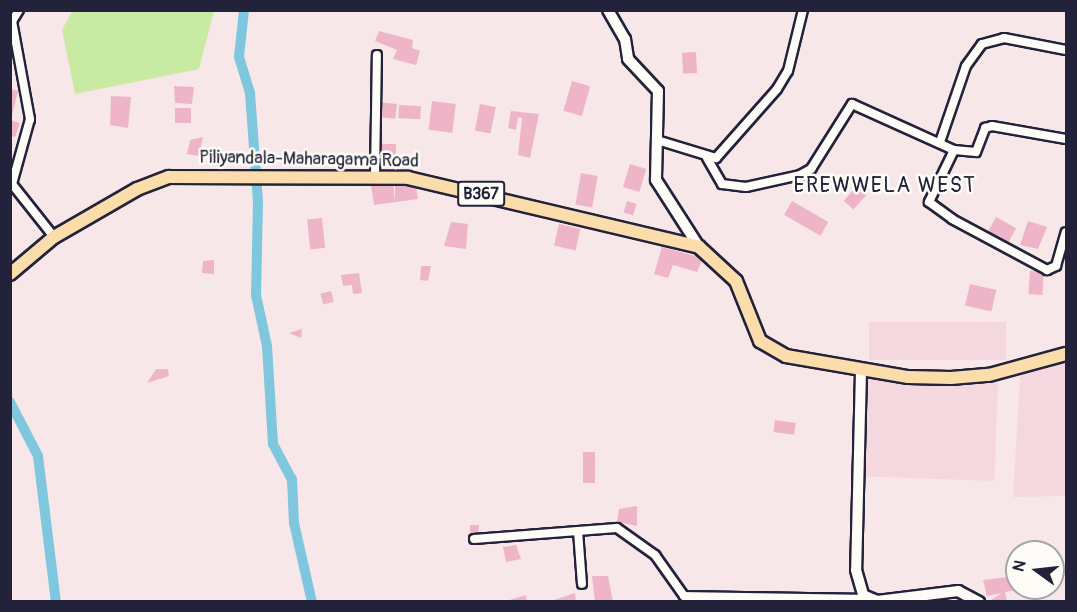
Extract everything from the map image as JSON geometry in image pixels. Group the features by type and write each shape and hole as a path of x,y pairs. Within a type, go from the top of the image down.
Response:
{"main road":[{"name":"Piliyandala-Maharagama Road","path":"10,274 54,237 154,181 256,176 375,176 430,180 699,247 736,281 756,336 769,350 861,371 909,377 976,376 1066,354"}],"street":[{"path":"19,10 12,21 30,119 12,184 54,237"},
{"path":"608,10 625,39 628,59 658,91 656,180 699,247"},
{"path":"657,140 707,158 716,158 777,89 788,71 803,10"},
{"path":"940,142 966,66 982,44 1004,38 1066,50"},
{"path":"375,176 377,55"},
{"path":"707,158 722,184 746,187 800,175 811,169 852,104 954,150 976,152 985,128 992,126 1066,139"},
{"path":"954,150 929,202 952,219 1047,270 1056,266 1066,232"},
{"path":"861,371 856,570 857,584 869,599"},
{"path":"474,539 617,528 655,555 684,596 869,599 958,591 979,602"},
{"path":"578,531 582,584"}],"shaded area":[{"path":"869,322 1006,322 1006,360 869,360"},
{"path":"1043,361 1066,361 1066,496 1013,497 1020,377"},
{"path":"855,375 998,380 994,481 851,476"}],"green space":[{"path":"73,10 214,11 199,69 75,94 62,30"}],"building":[{"path":"379,31 413,40 412,48 420,51 416,65 393,59 397,50 375,41"},
{"path":"696,52 697,73 683,74 682,53"},
{"path":"572,81 590,86 582,116 563,111"},
{"path":"174,86 194,87 192,104 175,103"},
{"path":"10,89 18,91 11,119 10,119"},
{"path":"111,96 131,97 128,128 110,125"},
{"path":"432,101 456,104 452,133 428,130"},
{"path":"379,102 397,104 395,119 377,117"},
{"path":"480,104 496,107 491,134 475,131"},
{"path":"399,105 421,106 420,119 398,118"},
{"path":"175,108 191,108 191,123 175,123"},
{"path":"511,111 539,114 530,158 518,155 522,118 518,117 516,130 508,128"},
{"path":"10,120 20,123 15,137 10,136"},
{"path":"203,137 199,156 187,154 190,140"},
{"path":"380,144 396,144 396,158 380,158"},
{"path":"630,164 646,169 639,192 623,187"},
{"path":"581,173 598,176 592,207 575,205"},
{"path":"415,181 418,199 374,205 371,185 393,182 395,201 395,183"},
{"path":"857,186 867,195 853,210 844,201"},
{"path":"627,201 637,204 633,215 623,212"},
{"path":"792,201 828,222 820,236 784,215"},
{"path":"996,217 1016,228 1008,242 988,231"},
{"path":"322,218 325,248 310,249 307,220"},
{"path":"1028,221 1047,227 1038,249 1020,245"},
{"path":"451,222 468,224 466,249 444,246"},
{"path":"559,224 580,229 575,250 554,245"},
{"path":"662,247 703,258 697,272 673,265 668,278 654,274"},
{"path":"214,260 214,274 202,273 203,261"},
{"path":"421,266 431,266 428,281 420,280"},
{"path":"1030,271 1044,272 1042,295 1028,294"},
{"path":"359,273 362,293 353,294 352,285 343,286 341,275"},
{"path":"970,284 996,290 991,312 965,305"},
{"path":"331,291 334,302 323,304 320,294"},
{"path":"302,329 301,338 289,333"},
{"path":"156,369 168,369 169,376 147,383"},
{"path":"775,420 796,423 794,435 773,432"},
{"path":"583,452 595,452 595,483 583,483"},
{"path":"637,506 637,526 617,522 619,509"},
{"path":"470,525 479,525 478,535 470,533"},
{"path":"516,545 521,559 506,562 503,547"},
{"path":"592,576 608,576 613,602 595,602"},
{"path":"1005,577 1005,600 1007,602 988,602 1002,593 987,596 983,580"},
{"path":"575,593 576,602 551,602 551,601"},
{"path":"526,595 527,602 506,601"}],"waterway":[{"path":"244,10 239,57 250,93 258,201 256,295 267,346 273,444 292,479 294,523 312,602"},
{"path":"10,402 38,456 56,602"}],"district":[{"name":"EREWWELA WEST","path":"885,186"}]}
